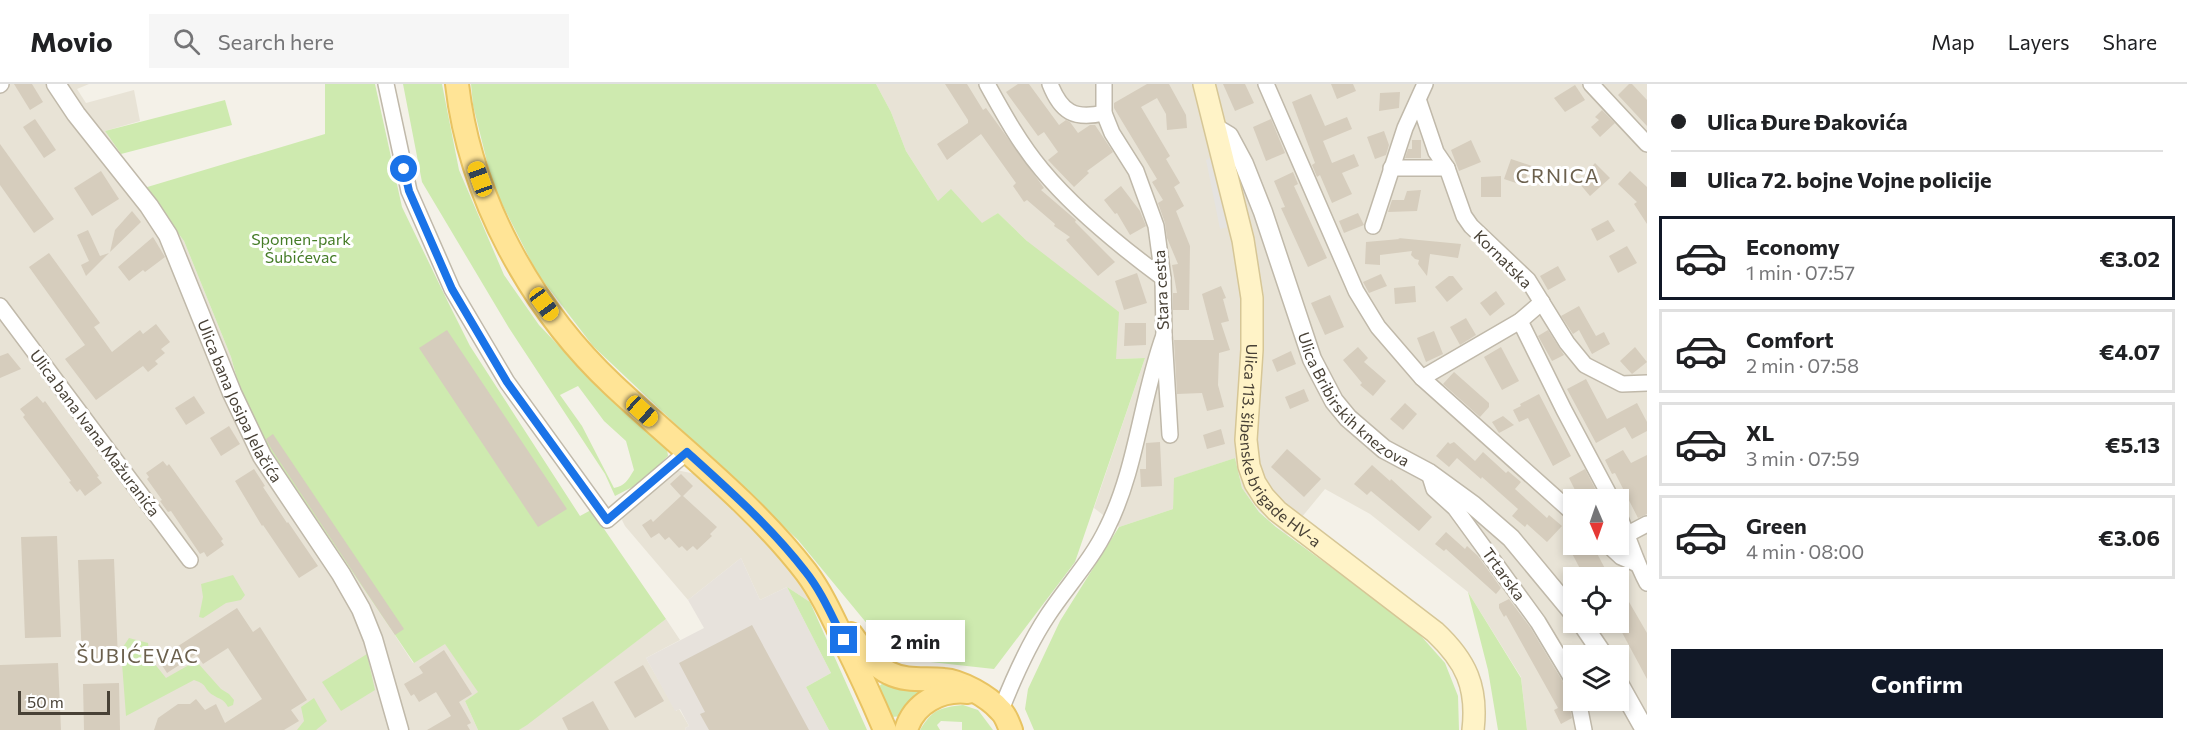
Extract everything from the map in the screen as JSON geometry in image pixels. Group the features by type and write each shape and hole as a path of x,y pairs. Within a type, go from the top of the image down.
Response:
{"main road":[{"path":"457,84 460,111 487,199 513,256 531,287 557,322 611,383 752,512 806,572 835,623 885,730"},
{"name":"Ulica 113. šibenske brigade HV-a","path":"1204,84 1243,240 1252,298 1252,350 1246,440 1249,466 1255,483 1277,511 1436,632 1453,649 1471,682 1473,730"},
{"path":"835,623 850,632 865,654 876,665 888,672 915,680 956,682 1000,710 1011,730"},
{"path":"868,691 869,712 874,730"},
{"path":"906,730 913,714 923,704 938,695 950,692 976,693"}],"street":[{"name":"Ulica bana Josipa Jelačića","path":"56,84 76,114 149,206 168,235 232,393 262,456 341,574 361,609 373,639 399,730"},
{"path":"386,84 409,191 452,289 507,382 607,520 687,452"},
{"path":"987,84 1007,120 1042,170 1083,211 1137,259 1163,278"},
{"path":"1050,84 1057,101 1071,113 1087,117 1104,113"},
{"name":"Stara cesta","path":"1104,84 1104,113 1112,133 1136,171 1156,226 1163,278 1170,435"},
{"path":"1266,84 1356,291 1378,327 1422,378 1563,504"},
{"path":"1372,226 1405,128 1419,102 1425,84"},
{"path":"1592,84 1647,144"},
{"name":"Kornatska","path":"1419,102 1436,152 1447,168 1467,221 1528,280 1567,343 1585,366 1622,384 1644,388"},
{"name":"Ulica Bribirskih knezova","path":"1214,127 1229,136 1244,165 1263,212 1312,358 1334,401 1348,418 1384,449 1429,473 1473,505 1510,538 1563,601"},
{"path":"1391,168 1447,168"},
{"path":"1422,378 1520,321 1542,302"},
{"name":"Ulica bana Ivana Mažuranića","path":"0,306 190,560"},
{"path":"1520,321 1606,489"},
{"path":"1000,710 1018,667 1047,617 1098,545 1108,527 1129,466 1156,356 1164,335"},
{"name":"Trtarska","path":"1429,473 1434,489 1455,508 1521,597 1563,664"},
{"path":"1629,533 1647,524"},
{"path":"1629,537 1637,564 1647,583"},
{"path":"1619,555 1637,564"},
{"path":"1629,702 1645,730"},
{"path":"1580,711 1584,730"}],"shaded area":[{"path":"0,84 89,84 77,89 86,103 134,90 140,121 105,131 184,241 231,357 243,401 413,663 445,643 479,692 465,701 478,730 0,730"},
{"path":"876,84 1647,84 1647,730 1527,730 1521,677 1468,592 1370,514 1325,489 1287,535 1259,511 1242,488 1235,458 1175,478 1173,509 1119,527 1094,508 1145,358 1116,359 1027,241 998,213 982,224 938,201 906,151 891,112"},
{"path":"1213,156 1228,227 1220,229 1206,160"},
{"path":"676,470 696,474 763,539 797,580 810,602 787,587 760,600 741,558 688,600 622,520 623,516"},
{"path":"741,558 760,600 787,587 831,673 806,687 829,730 686,730 685,728 689,726 680,709 675,711 646,658 704,628 688,600"},
{"path":"666,619 680,640 646,658 676,711 679,709 689,726 685,728 686,730 519,730"}],"green space":[{"name":"Spomen-park Šubićevac","path":"325,84 375,84 402,207 470,346 580,516 591,510 666,619 519,730 478,730 465,701 478,692 445,644 414,663 264,441 243,401 231,357 184,241 144,188 325,134"},
{"path":"403,84 442,84 459,170 504,275 539,325 595,384 667,449 668,456 640,483 615,496 605,474 509,328 422,182","holes":["578,386 604,421 626,441 634,470 626,482 614,488 582,426 560,395"]},
{"path":"471,84 876,84 891,112 906,151 938,201 951,189 982,223 998,213 1027,241 1119,312 1116,359 1145,358 1075,562 994,669 903,659 883,643 798,540 593,346 537,273 493,186 473,105"},
{"path":"225,100 232,125 121,154 105,131"},
{"path":"1235,458 1242,488 1259,512 1276,527 1413,627 1445,663 1458,696 1459,730 1034,730 1025,709 1028,689 1060,621 1119,527 1173,509 1174,478"},
{"path":"233,575 245,595 241,600 226,603 203,618 199,617 203,597 201,584"},
{"path":"787,587 810,602 867,730 829,730 806,687 831,673"},
{"path":"1468,592 1521,678 1527,730 1498,730 1488,670"},
{"path":"129,638 148,643 150,658 166,678 196,661 221,689 229,694 234,700 233,705 228,707 202,684 194,680 126,716 121,650"},
{"path":"367,654 375,690 341,711 322,682"},
{"path":"889,678 919,685 919,698 905,716 891,717 877,688"},
{"path":"314,698 327,721 316,730 297,730 304,721 301,707"},
{"path":"963,705 978,710 993,730 962,730 962,722 941,721 937,725 940,730 920,730 937,711"}],"building":[{"path":"14,84 32,84 43,102 30,110"},
{"path":"945,84 967,84 983,110 986,108 1044,188 1041,190 1076,220 1075,222 1115,262 1098,276 1066,240 1070,237 1054,226 1055,224 1027,200 1024,202 1013,186 1016,183 981,134 947,160 937,144 968,123 968,120"},
{"path":"1018,84 1029,84 1059,125 1066,120 1078,133 1090,125 1095,125 1113,152 1087,171 1089,173 1074,187 1048,160 1058,152 1044,132 1038,136 1006,92"},
{"path":"1147,84 1169,84 1186,115 1187,128 1167,130 1166,114 1157,98 1141,107 1170,156 1166,159 1180,183 1174,187 1184,206 1176,211 1190,246 1189,310 1173,310 1173,293 1177,293 1172,265 1178,264 1167,238 1158,203 1163,200 1152,182 1157,179 1114,108 1114,103"},
{"path":"1223,84 1245,84 1254,103 1235,111"},
{"path":"1331,84 1353,84 1356,91 1337,99"},
{"path":"1629,84 1632,84 1647,100 1647,126 1618,95"},
{"path":"1575,85 1585,100 1565,112 1554,98"},
{"path":"1400,92 1399,108 1379,111 1380,93"},
{"path":"1311,94 1325,126 1347,117 1352,129 1323,141 1332,163 1354,154 1359,166 1342,173 1352,194 1332,203 1320,175 1317,177 1312,165 1315,163 1292,102"},
{"path":"1602,110 1615,123 1600,137 1591,127 1599,120 1595,117"},
{"path":"35,119 56,150 44,158 23,127"},
{"path":"1271,119 1285,153 1266,161 1253,127"},
{"path":"1384,131 1389,145 1386,155 1375,159 1367,137"},
{"path":"1412,140 1421,140 1421,158 1405,158 1408,149 1412,149"},
{"path":"1471,140 1481,162 1459,171 1451,150"},
{"path":"0,144 54,219 34,233 0,185"},
{"path":"1511,159 1532,166 1522,185 1504,179"},
{"path":"1595,163 1610,178 1590,196 1579,183"},
{"path":"101,171 119,199 92,216 74,188"},
{"path":"1630,171 1647,187 1647,224 1634,204 1637,202 1618,184"},
{"path":"1293,172 1298,184 1294,186 1327,258 1308,267 1281,208 1285,207 1274,181"},
{"path":"1501,176 1501,197 1481,197 1481,177"},
{"path":"1121,186 1140,211 1146,226 1130,235 1117,213 1115,214 1104,200"},
{"path":"1421,190 1417,211 1388,212 1392,200 1404,200 1407,191"},
{"path":"132,211 141,222 110,252 115,230"},
{"path":"1358,213 1364,225 1344,233 1339,221"},
{"path":"1608,220 1615,231 1597,241 1591,229"},
{"path":"88,230 100,256 109,253 86,276 81,265 89,261 77,235"},
{"path":"153,237 165,257 129,281 118,267"},
{"path":"1398,238 1461,244 1458,258 1430,254 1427,276 1418,264 1419,260 1411,255 1412,251 1380,255 1380,265 1365,264 1366,242 1400,239"},
{"path":"1627,246 1637,263 1618,273 1609,256"},
{"path":"49,253 100,323 94,327 112,352 140,330 143,334 156,324 170,342 161,349 165,353 155,361 158,364 148,372 143,366 96,400 65,359 85,345 29,267"},
{"path":"1558,266 1566,280 1548,290 1540,276"},
{"path":"1137,273 1147,303 1124,310 1115,281"},
{"path":"1381,274 1387,286 1369,293 1363,282"},
{"path":"1449,276 1453,276 1463,289 1447,302 1435,287"},
{"path":"1221,286 1226,298 1223,299 1229,321 1221,323 1230,350 1219,353 1218,385 1224,407 1207,411 1202,393 1177,394 1174,340 1214,340 1202,294"},
{"path":"1415,286 1416,302 1395,304 1394,288"},
{"path":"1496,291 1505,304 1490,316 1480,303"},
{"path":"1330,295 1344,327 1325,335 1311,303"},
{"path":"1579,306 1596,336 1604,332 1610,344 1592,354 1579,330 1573,334 1561,316"},
{"path":"1466,318 1476,335 1460,345 1450,327"},
{"path":"1125,323 1146,323 1146,345 1124,346"},
{"path":"447,330 567,509 538,527 419,348"},
{"path":"1548,330 1564,355 1552,361 1538,336"},
{"path":"1434,331 1443,354 1426,362 1417,338"},
{"path":"1358,347 1368,358 1364,362 1386,381 1373,396 1360,385 1362,383 1343,360"},
{"path":"1501,347 1519,381 1502,390 1484,357"},
{"path":"1635,347 1647,362 1632,374 1620,361"},
{"path":"1291,351 1296,364 1277,372 1272,360"},
{"path":"8,353 21,369 0,378 0,356"},
{"path":"1454,372 1489,403 1489,407 1480,417 1443,384"},
{"path":"1586,379 1607,419 1637,403 1647,422 1647,431 1632,439 1625,427 1596,443 1567,389"},
{"path":"1304,389 1309,401 1290,409 1285,397"},
{"path":"1539,394 1571,456 1553,466 1528,418 1519,422 1513,410"},
{"path":"37,396 43,403 45,401 99,476 97,477 102,483 85,496 80,489 77,492 69,482 71,481 23,417 25,415 20,409"},
{"path":"194,396 205,413 186,425 175,408"},
{"path":"1405,403 1417,414 1403,430 1390,419"},
{"path":"1503,416 1514,425 1499,433 1492,422"},
{"path":"229,426 240,444 221,456 210,438"},
{"path":"1221,429 1225,444 1207,449 1203,435"},
{"path":"273,434 404,629 395,635 272,450 266,439"},
{"path":"1160,442 1162,486 1141,487 1140,469 1146,469 1146,443"},
{"path":"1448,442 1450,444 1454,442 1475,461 1483,452 1506,473 1508,471 1521,482 1515,489 1547,518 1549,515 1562,526 1547,542 1527,524 1525,527 1512,516 1518,509 1482,477 1481,479 1457,458 1449,467 1436,456"},
{"path":"1287,449 1321,479 1304,497 1271,467"},
{"path":"1623,450 1631,463 1647,455 1647,514 1638,518 1629,500 1629,489 1623,489 1605,460"},
{"path":"163,461 167,466 169,464 223,539 221,541 224,545 207,557 204,552 200,554 171,511 168,512 160,501 162,500 147,479 149,477 146,473"},
{"path":"1372,465 1390,481 1391,479 1432,517 1419,531 1371,491 1367,495 1354,484"},
{"path":"254,469 265,486 263,487 318,566 299,578 262,526 235,481"},
{"path":"1585,469 1595,489 1574,489 1569,478"},
{"path":"681,474 693,486 683,496 717,527 710,534 712,536 697,550 693,546 687,551 682,546 679,548 669,537 665,540 659,533 651,538 642,525 651,519 653,522 681,496 670,484"},
{"path":"1446,532 1465,549 1467,546 1478,556 1501,588 1496,594 1446,549 1444,551 1435,544"},
{"path":"57,536 61,637 25,638 21,537"},
{"path":"1573,555 1598,555 1604,567 1579,567"},
{"path":"114,559 118,660 82,661 78,560"},
{"path":"1509,599 1530,627 1563,682 1563,711 1571,711 1572,718 1561,724 1554,710 1558,708 1506,615 1504,617 1499,604"},
{"path":"1629,602 1647,633 1647,679 1622,633 1629,633"},
{"path":"237,608 253,632 260,627 307,700 291,710 299,721 284,730 154,730 158,718 178,704 190,704 196,699 205,710 216,704 225,723 262,699 228,648 203,664 196,654 167,673 158,659"},
{"path":"752,625 809,730 709,730 700,714 705,712 679,663"},
{"path":"444,650 472,694 459,702 471,723 467,725 470,730 427,730 451,716 436,692 419,702 414,694 411,696 404,684 423,673 419,667"},
{"path":"58,663 61,730 0,730 0,665"},
{"path":"643,665 664,701 635,718 614,682"},
{"path":"119,683 120,730 84,730 83,684"},
{"path":"593,701 609,730 568,730 562,718"}],"district":[{"name":"CRNICA","path":"1558,176"},
{"name":"ŠUBIĆEVAC","path":"138,656"}],"route":[{"path":"404,169 409,191 452,289 507,382 607,520 687,452 766,526 806,572 844,640"}]}
